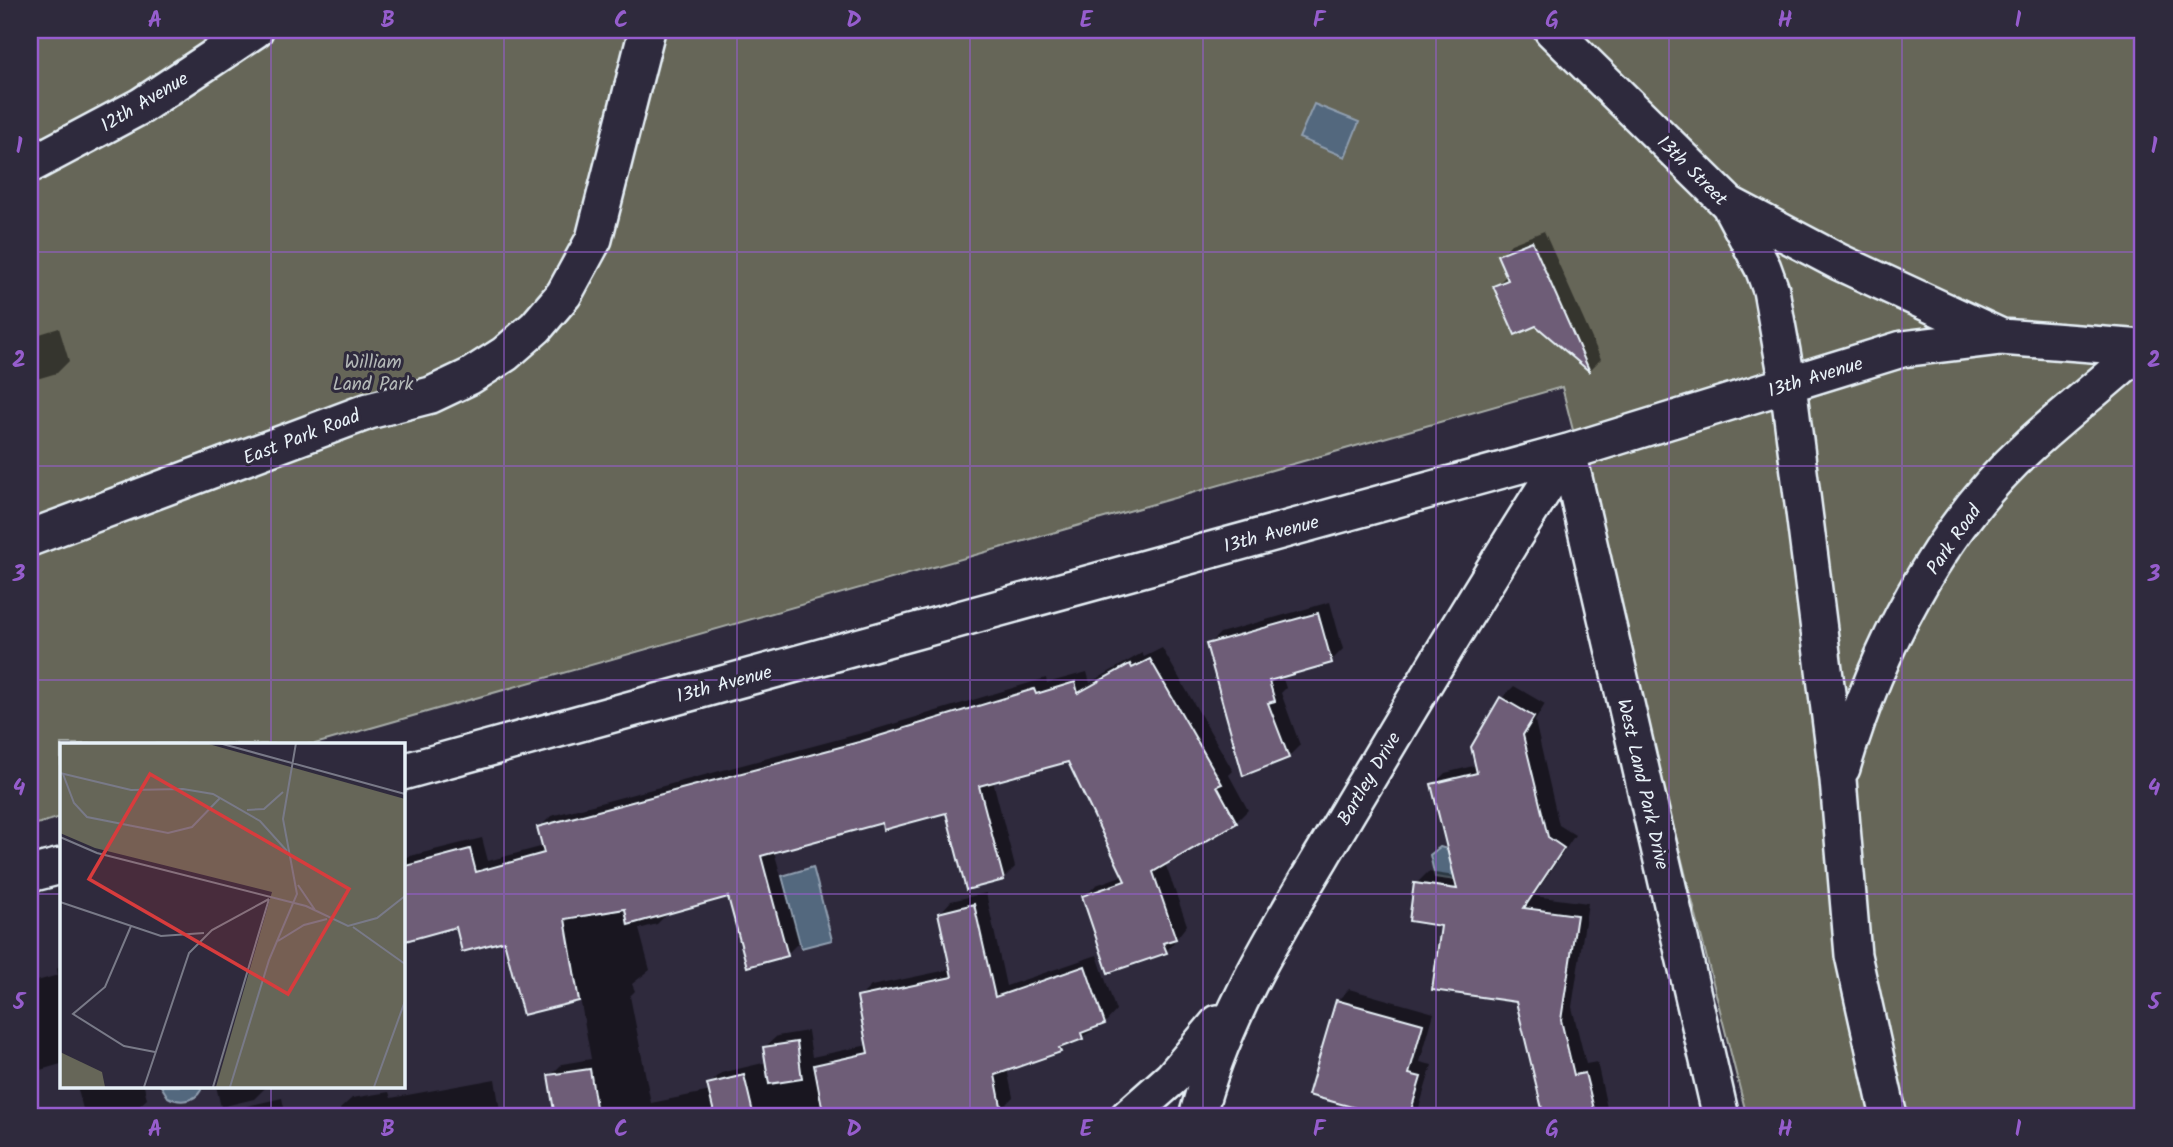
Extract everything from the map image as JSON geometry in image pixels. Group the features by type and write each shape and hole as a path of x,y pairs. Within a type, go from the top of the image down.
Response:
{"street":[{"name":"12th Avenue","path":"30,165 141,107 255,30"},
{"name":"East Park Road","path":"30,538 369,411 431,395 469,377 505,354 536,327 564,294 594,239 647,30"},
{"name":"13th Street","path":"1552,30 1729,204 1763,268 1771,290 1788,385"},
{"path":"1729,204 1839,262 2001,337"},
{"name":"13th Avenue","path":"404,771 1568,452 1902,349 2001,337 2142,349"},
{"name":"Park Road","path":"1838,780 1861,705 1927,574 1973,507 2028,447 2142,349"},
{"name":"Park Road","path":"1788,385 1838,780 1853,956 1889,1117"},
{"name":"Bartley Drive","path":"1197,1117 1206,1082 1245,986 1489,573 1568,452"},
{"name":"West Land Park Drive","path":"1568,452 1721,1117"},
{"path":"30,874 60,866"},
{"path":"1128,1117 1197,1049 1245,986"}],"green space":[{"name":"William Land Park","path":"30,30 2143,30 2143,1117 1747,1117 1562,387 318,743 60,743 60,817 30,826"}],"water":[{"path":"1314,104 1359,122 1345,157 1299,138"},
{"path":"1440,847 1451,850 1470,882 1435,877 1430,855"},
{"path":"813,867 832,940 801,948 782,876"},
{"path":"162,1088 201,1090 191,1099 177,1100 168,1097"}],"building":[{"path":"1532,241 1590,372 1536,326 1515,335 1493,286 1508,280 1497,255"},
{"path":"1318,613 1332,663 1269,681 1275,701 1268,703 1289,758 1243,776 1206,644"},
{"path":"1150,659 1222,784 1217,786 1237,823 1153,872 1176,939 1163,943 1167,953 1108,973 1082,896 1125,881 1068,762 979,786 1004,880 966,890 946,813 883,830 882,823 761,856 788,956 747,967 728,897 628,925 625,909 565,919 579,1001 523,1015 504,941 462,952 456,927 404,941 404,866 470,849 476,872 544,853 537,827 859,742 1034,689 1036,694 1075,682 1078,693 1130,664 1132,668"},
{"path":"1500,697 1534,717 1523,735 1548,837 1564,848 1524,908 1577,915 1561,1020 1574,1075 1585,1073 1596,1117 1544,1117 1516,1002 1432,990 1441,926 1409,921 1414,883 1457,889 1431,784 1477,773 1471,747"},
{"path":"974,904 995,997 1085,966 1105,1024 1081,1033 1083,1039 1059,1048 1061,1052 995,1075 1002,1111 969,1117 824,1117 814,1065 868,1053 857,997 952,977 938,913"},
{"path":"1336,1000 1423,1024 1409,1074 1421,1077 1409,1117 1389,1117 1308,1095"},
{"path":"797,1042 802,1079 769,1084 763,1047"},
{"path":"590,1069 597,1113 555,1117 548,1075"},
{"path":"744,1075 754,1117 715,1117 707,1084"}]}
